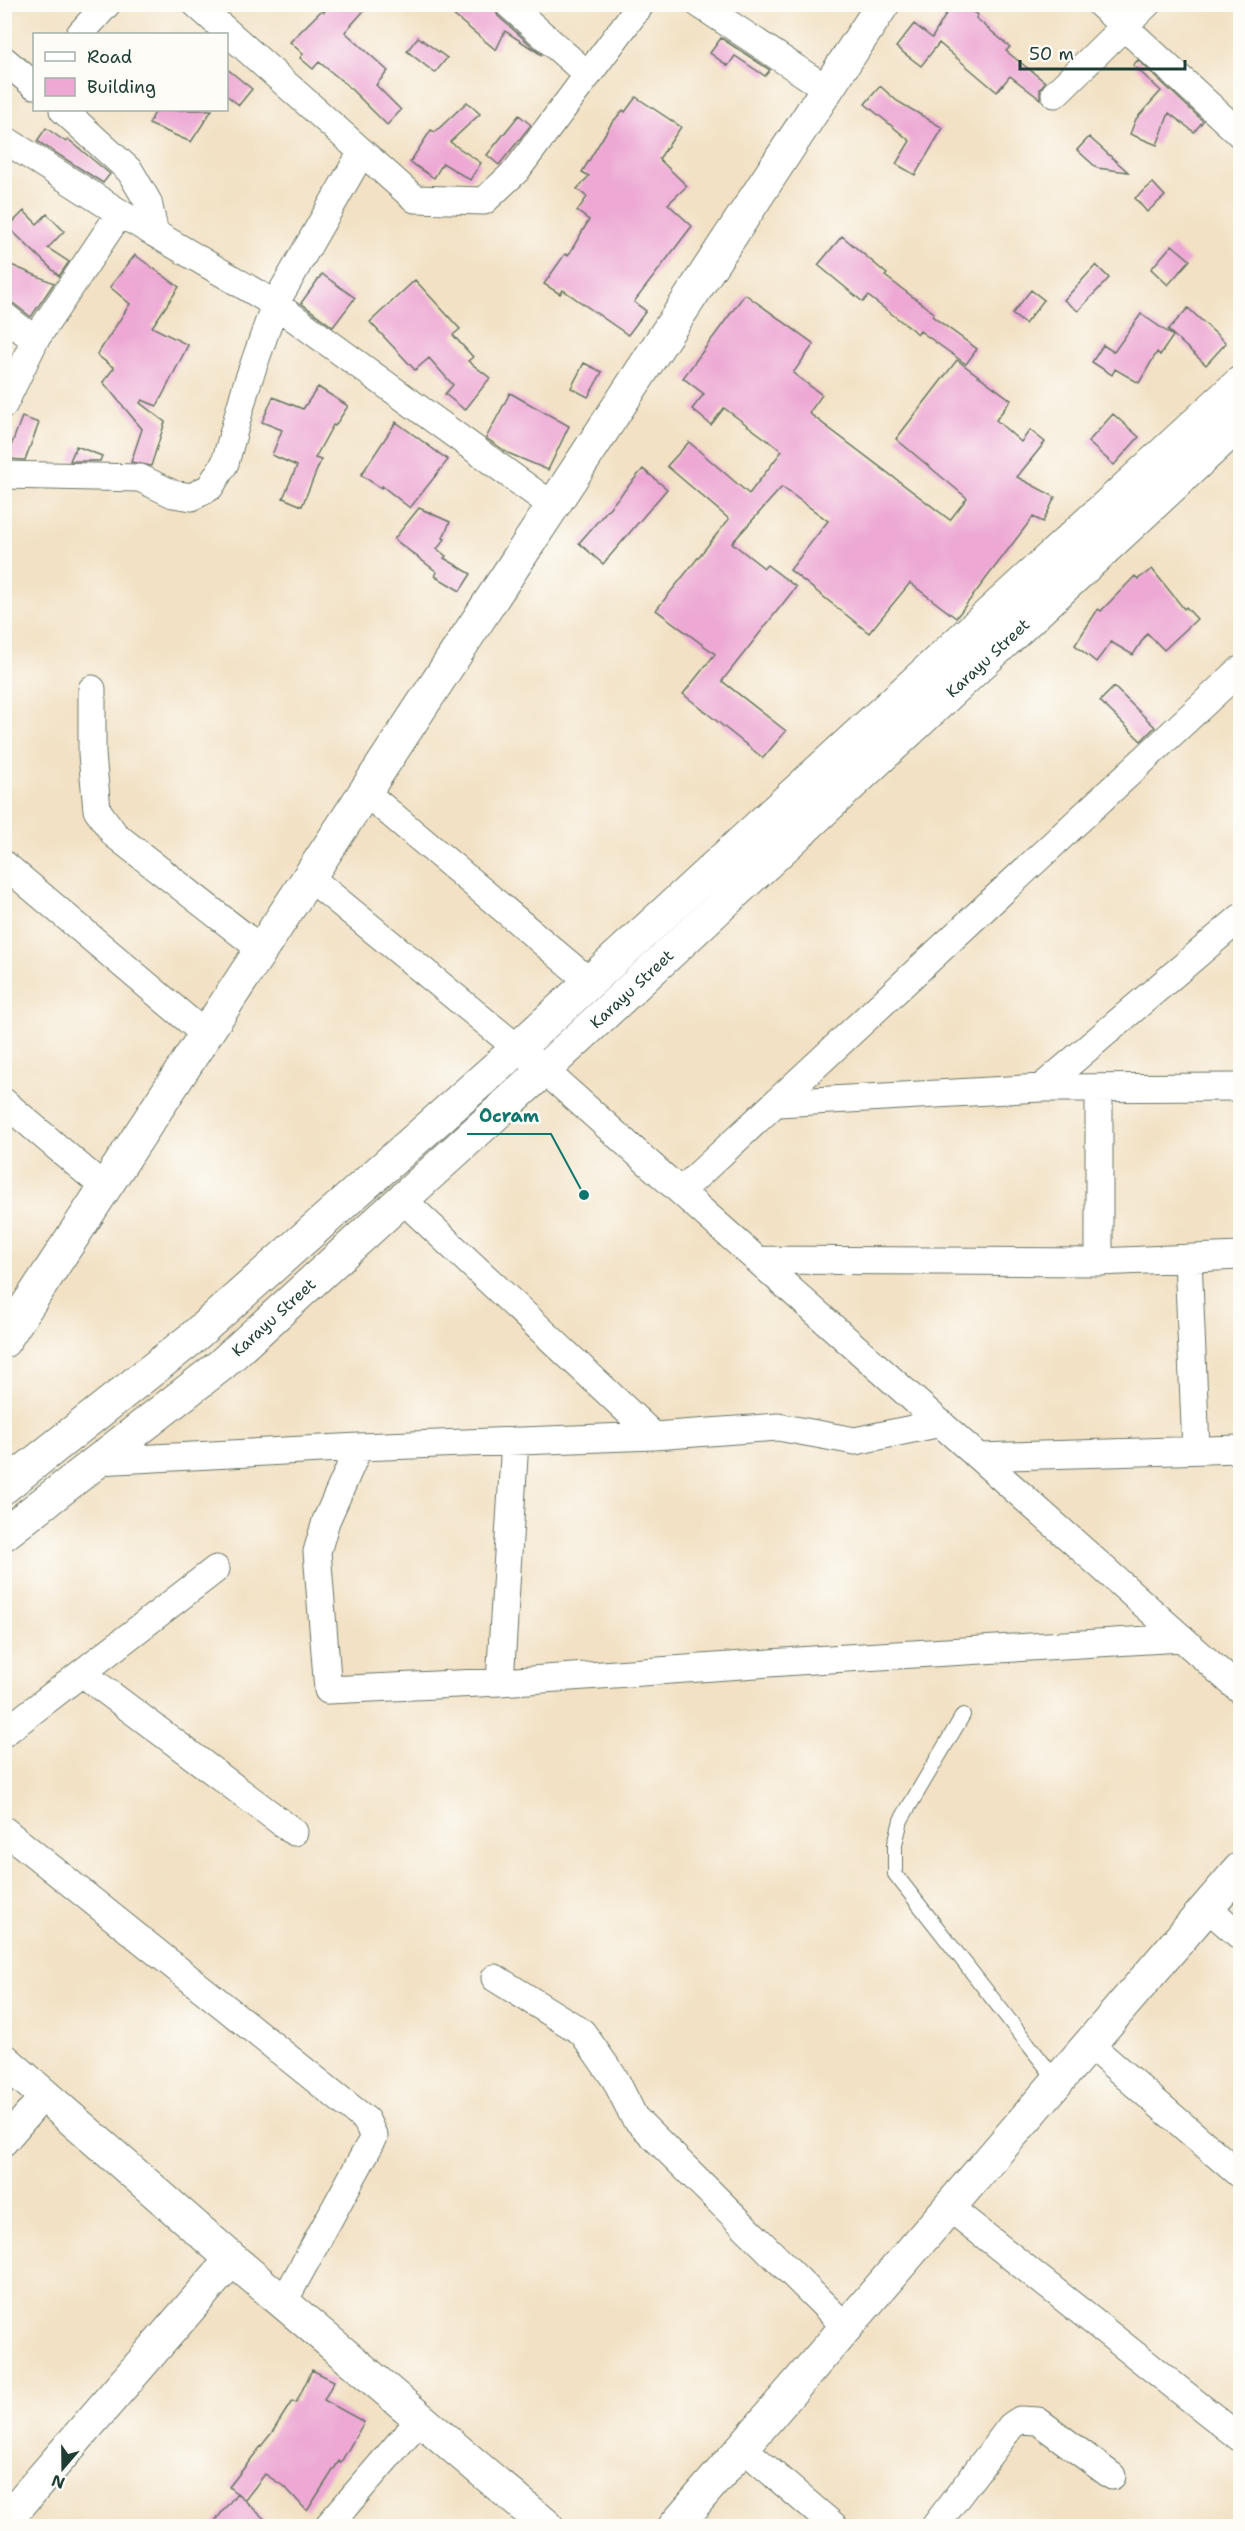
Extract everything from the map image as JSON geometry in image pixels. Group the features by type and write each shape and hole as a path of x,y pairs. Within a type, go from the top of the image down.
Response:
{"street":[{"path":"81,33 107,4"},
{"path":"196,4 415,199 484,201 516,171 640,4"},
{"path":"508,4 588,75"},
{"path":"699,4 827,89"},
{"path":"4,1341 883,4"},
{"path":"1100,4 1240,134"},
{"path":"1055,94 1147,4"},
{"path":"4,60 33,84"},
{"path":"64,111 130,171 148,202 155,234"},
{"path":"4,140 120,213 275,304 553,506"},
{"path":"4,475 140,478 173,494 192,497 210,487 225,463 246,387 275,304 362,152"},
{"path":"4,404 35,340 120,213"},
{"path":"4,316 35,340"},
{"name":"Karayu Street","path":"4,1487 190,1339 518,1048 1240,383"},
{"name":"Karayu Street","path":"4,1534 221,1365 401,1198 544,1070 1240,423"},
{"path":"681,1191 1240,670"},
{"path":"92,689 92,754 97,810 115,835 262,950"},
{"path":"365,792 590,982"},
{"path":"4,864 206,1035"},
{"path":"309,877 544,1070 1240,1690"},
{"path":"1041,1088 1240,918"},
{"path":"778,1103 1041,1088 1240,1087"},
{"path":"1099,1089 1099,1262"},
{"path":"4,1102 105,1188"},
{"path":"401,1198 654,1436"},
{"path":"758,1260 1099,1262 1240,1256"},
{"path":"1188,1258 1196,1450"},
{"path":"98,1461 359,1447 654,1436 778,1427 855,1441 941,1423"},
{"path":"500,1682 515,1441"},
{"path":"359,1447 326,1521 317,1552 328,1690 500,1682 801,1660 1182,1638"},
{"path":"979,1457 1240,1449"},
{"path":"4,1733 216,1569"},
{"path":"82,1673 294,1832"},
{"path":"4,1830 366,2120 374,2137 283,2303"},
{"path":"675,2526 1091,2046 1240,1869"},
{"path":"1208,1908 1240,1936"},
{"path":"495,1978 582,2032 615,2079 634,2117 847,2328"},
{"path":"1091,2046 1240,2175"},
{"path":"4,2060 283,2303 547,2526"},
{"path":"4,2142 45,2094"},
{"path":"950,2208 1240,2438"},
{"path":"4,2522 232,2259"},
{"path":"328,2526 420,2419"},
{"path":"934,2526 1011,2426 1020,2420 1038,2421 1112,2476"},
{"path":"743,2448 834,2526"}],"lane":[{"path":"963,1715 901,1820 895,1844 895,1874 1058,2082"}],"building":[{"path":"331,4 370,4 345,32 388,71 376,85 401,110 387,125 347,85 319,62 313,69 300,58 303,54 290,42"},
{"path":"440,4 493,4 498,16 542,55 505,31 496,50"},
{"path":"952,4 960,4 978,15 976,18 1010,47 1006,51 1045,82 1040,89 1040,99 1010,76 997,92 939,43 921,66 896,47 914,24 932,38"},
{"path":"418,37 447,58 435,73 407,51"},
{"path":"721,38 770,70 765,76 735,56 728,66 710,53"},
{"path":"1138,60 1203,121 1194,132 1169,113 1157,145 1130,134 1136,119 1161,91 1133,65"},
{"path":"228,70 252,89 239,105 228,97"},
{"path":"880,86 897,101 943,128 915,175 896,164 910,141 865,104"},
{"path":"636,97 681,127 659,159 687,186 668,204 692,226 634,302 646,311 628,335 563,290 560,294 544,284 565,254 568,256 589,220 577,211 587,197 577,189 589,176 582,172 611,124 623,110 625,112"},
{"path":"467,102 480,114 450,142 481,163 470,180 443,163 434,178 410,162 431,130 435,132"},
{"path":"156,111 211,111 191,142 149,124"},
{"path":"519,115 531,125 499,165 487,155"},
{"path":"46,128 66,142 68,139 110,174 103,183 37,141"},
{"path":"1089,137 1128,172 1097,168 1077,150"},
{"path":"1153,183 1165,196 1147,212 1135,198"},
{"path":"24,211 37,224 47,214 64,231 48,248 69,262 59,276 8,227"},
{"path":"842,236 887,274 885,276 934,313 932,316 977,349 966,364 920,331 918,334 868,296 863,302 818,265"},
{"path":"1172,245 1190,260 1168,285 1151,269"},
{"path":"135,255 179,287 152,327 188,345 157,406 142,400 140,403 165,422 151,466 131,462 142,429 103,382 114,368 97,355 130,304 110,287"},
{"path":"4,262 54,283 31,317 14,304 4,301"},
{"path":"1096,265 1109,278 1078,311 1064,300"},
{"path":"322,274 355,298 333,327 301,303"},
{"path":"415,280 460,329 453,335 473,357 468,361 490,378 465,410 445,394 453,385 429,358 415,370 370,322"},
{"path":"1031,290 1044,300 1025,324 1012,314"},
{"path":"745,294 814,344 793,373 822,395 809,413 950,520 967,498 896,439 957,360 1011,400 996,420 1021,442 1030,430 1045,442 1017,477 1055,497 1043,522 1033,517 956,618 910,583 869,633 790,570 828,521 782,487 732,543 764,568 767,565 796,587 722,681 786,731 763,758 683,694 715,654 656,610 729,519 667,466 689,442 749,494 782,451 724,408 711,425 692,409 704,394 683,378"},
{"path":"1188,308 1226,343 1206,365 1168,330"},
{"path":"1141,314 1173,336 1160,355 1157,352 1139,383 1115,369 1112,375 1092,362 1103,345 1114,352"},
{"path":"584,363 602,372 588,397 571,388"},
{"path":"318,387 348,406 335,426 333,425 315,458 321,460 302,506 283,498 297,466 272,455 282,430 262,422 273,397 303,409"},
{"path":"510,393 569,426 548,470 508,453 486,438"},
{"path":"1113,414 1139,437 1114,465 1088,442"},
{"path":"22,417 39,423 25,460 6,459"},
{"path":"396,422 448,460 410,508 382,486 381,488 361,475"},
{"path":"76,446 102,456 100,461 70,461"},
{"path":"643,469 667,489 603,564 579,543"},
{"path":"419,508 450,522 443,538 445,539 437,549 446,556 444,558 471,574 460,591 435,576 437,572 394,539"},
{"path":"1152,569 1184,609 1186,607 1197,619 1164,650 1147,633 1133,655 1111,642 1096,662 1075,645 1098,609 1101,611 1135,576 1138,579"},
{"path":"1114,687 1155,727 1141,741 1100,701"},
{"path":"312,2370 334,2381 324,2400 364,2422 341,2462 339,2461 307,2511 286,2488 265,2474 245,2500 229,2487 273,2431 292,2401 296,2403"},
{"path":"237,2493 272,2526 211,2526"}],"place":[{"name":"Ocram","path":"584,1195"}]}
